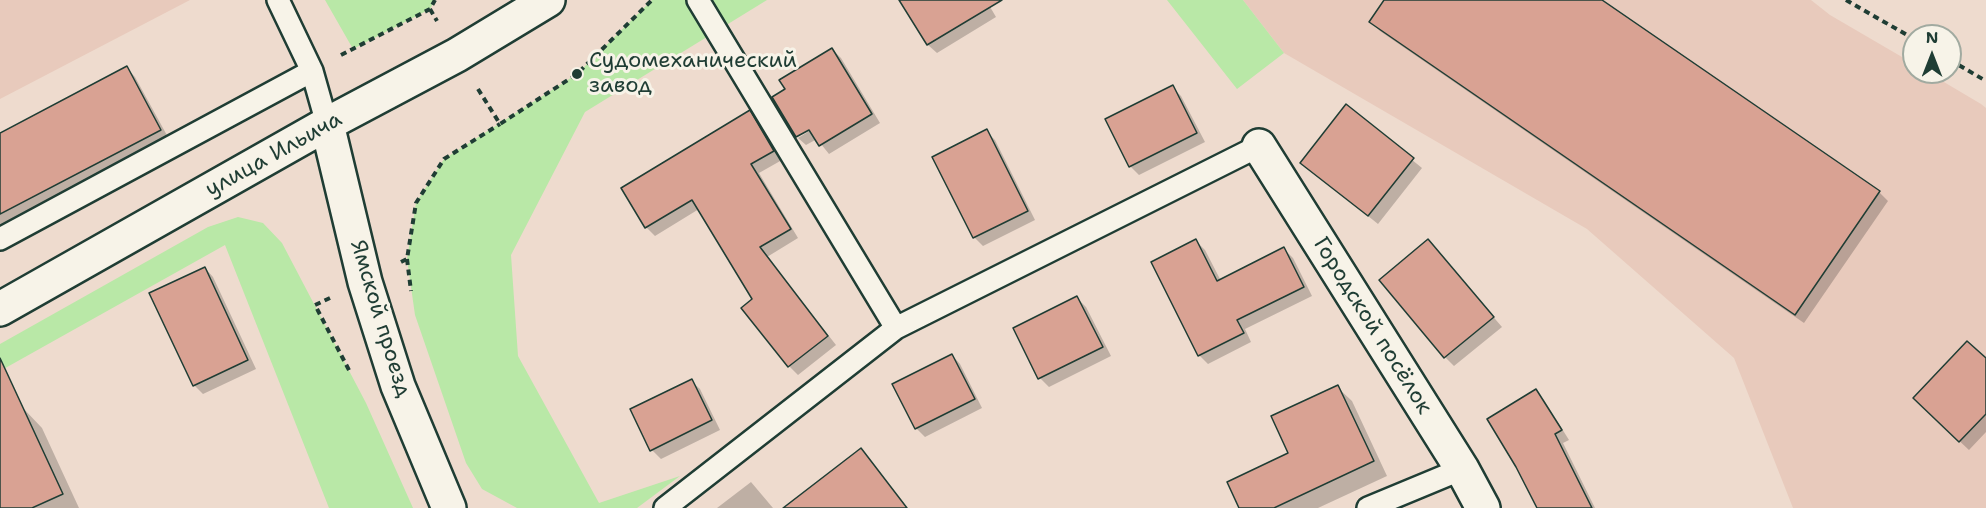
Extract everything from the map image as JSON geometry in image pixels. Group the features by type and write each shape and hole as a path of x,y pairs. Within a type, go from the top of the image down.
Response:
{"street":[{"name":"улица Ильича","path":"0,309 327,124 457,56 548,0"},
{"name":"Ямской проезд","path":"327,124 365,282 398,386 449,508"},
{"name":"Городской посёлок","path":"1259,146 1462,469 1483,508"}],"lane":[{"path":"278,0 312,71 327,124"},
{"path":"698,0 896,328"},
{"path":"0,239 312,71"},
{"path":"665,508 896,328 1259,146"},
{"path":"1368,508 1462,469"}],"path":[{"path":"312,71 429,9 435,0"},
{"path":"429,9 500,124 577,74 652,0"},
{"path":"1846,0 1902,32"},
{"path":"1962,67 1986,81"}],"shaded area":[{"path":"0,0 190,0 0,99"},
{"path":"1243,0 1811,0 1830,15 1902,57 1902,84 1947,84 1981,104 1986,108 1986,508 1793,508 1734,358 1587,229 1284,53"}],"green space":[{"path":"325,0 435,0 430,9 353,49"},
{"path":"652,0 767,0 585,112 511,255 518,356 599,503 680,476 637,508 517,508 482,489 466,463 415,315 407,259 416,203 444,159 577,74"},
{"path":"1167,0 1243,0 1284,53 1237,89"},
{"path":"238,217 263,223 282,243 366,403 413,508 329,508 225,245 0,371 0,344 208,227"}],"building":[{"path":"899,0 1002,0 927,45"},
{"path":"1384,0 1602,0 1880,191 1795,315 1369,22"},
{"path":"832,48 872,114 819,146 809,130 796,137 772,97 785,89 779,80"},
{"path":"127,66 161,130 0,214 0,133"},
{"path":"1173,85 1197,133 1129,167 1105,119"},
{"path":"1346,104 1414,158 1368,216 1300,163"},
{"path":"750,110 774,151 751,164 791,229 760,247 828,336 788,367 741,308 752,299 692,200 645,228 621,188"},
{"path":"987,129 1028,211 973,238 932,157"},
{"path":"1196,239 1217,281 1284,247 1304,287 1237,320 1244,333 1198,356 1151,262"},
{"path":"1428,239 1494,317 1444,358 1379,280"},
{"path":"205,267 248,360 193,386 149,293"},
{"path":"1077,296 1103,347 1038,379 1013,328"},
{"path":"1967,341 1986,358 1986,414 1959,442 1913,398"},
{"path":"952,354 975,399 915,429 892,384"},
{"path":"0,358 63,494 32,508 0,508"},
{"path":"692,379 712,420 650,451 630,409"},
{"path":"1338,385 1374,461 1274,508 1239,508 1227,482 1288,453 1271,416"},
{"path":"1536,389 1562,430 1555,434 1592,508 1537,508 1487,419"},
{"path":"861,448 907,508 783,508"}],"place":[{"name":"Судомеханический завод","path":"577,74"}]}
